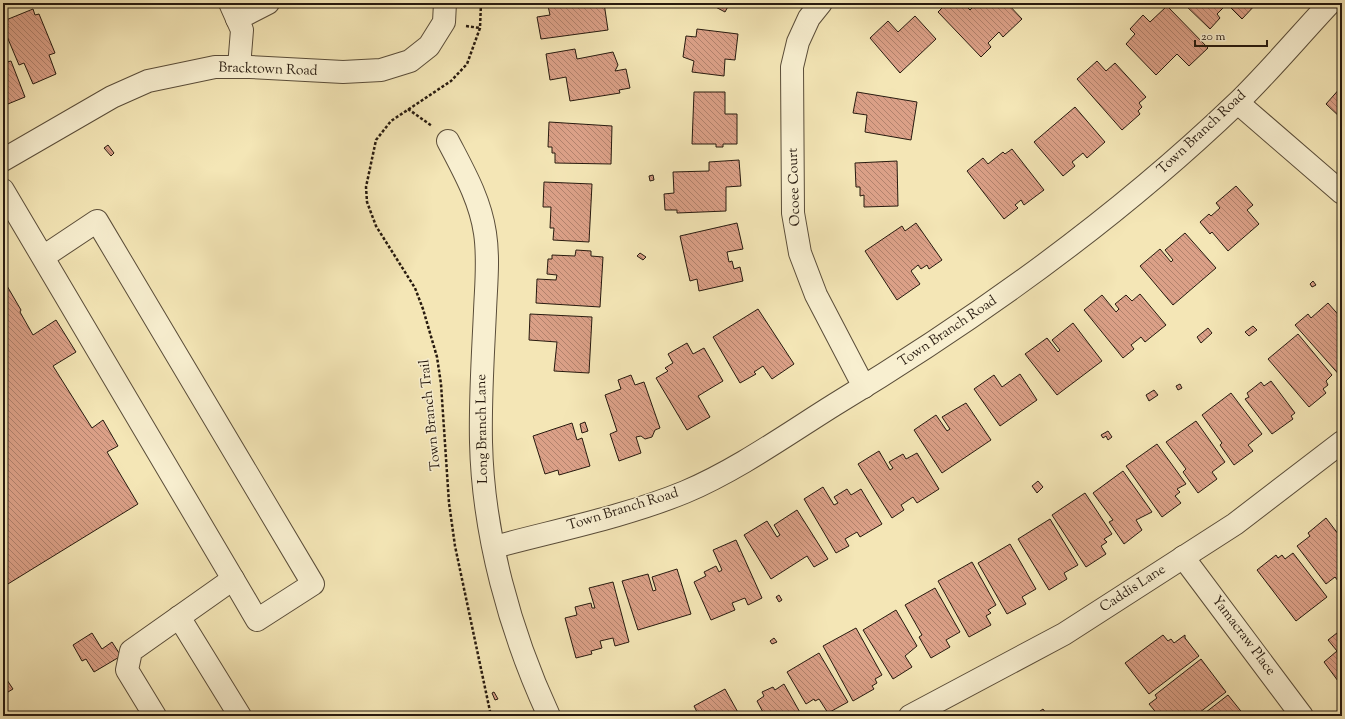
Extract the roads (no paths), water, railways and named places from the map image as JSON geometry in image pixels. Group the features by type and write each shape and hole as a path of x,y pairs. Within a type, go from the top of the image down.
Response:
{"street":[{"path":"239,67 242,30 234,11 268,3"},
{"name":"Bracktown Road","path":"3,160 112,97 148,81 214,67 343,72 381,70 410,61 429,46 444,22 445,3"},
{"name":"Ocoee Court","path":"821,3 809,18 798,42 792,67 793,213 800,253 816,295 864,387"},
{"name":"Town Branch Road","path":"494,547 649,506 688,491 732,467 864,387 975,315 1051,261 1141,189 1238,103 1330,3"},
{"path":"1238,103 1342,193"},
{"name":"Long Branch Lane","path":"448,141 476,197 485,232 487,267 481,441 483,486 494,547 516,638 549,716"},
{"path":"3,190 257,620 313,584 97,221 43,257"},
{"name":"Caddis Lane","path":"920,714 1064,634 1235,524 1342,442"},
{"name":"Yamacraw Place","path":"1183,557 1302,716"},
{"path":"155,716 127,670 131,651 233,579"},
{"path":"179,617 240,716"}]}
